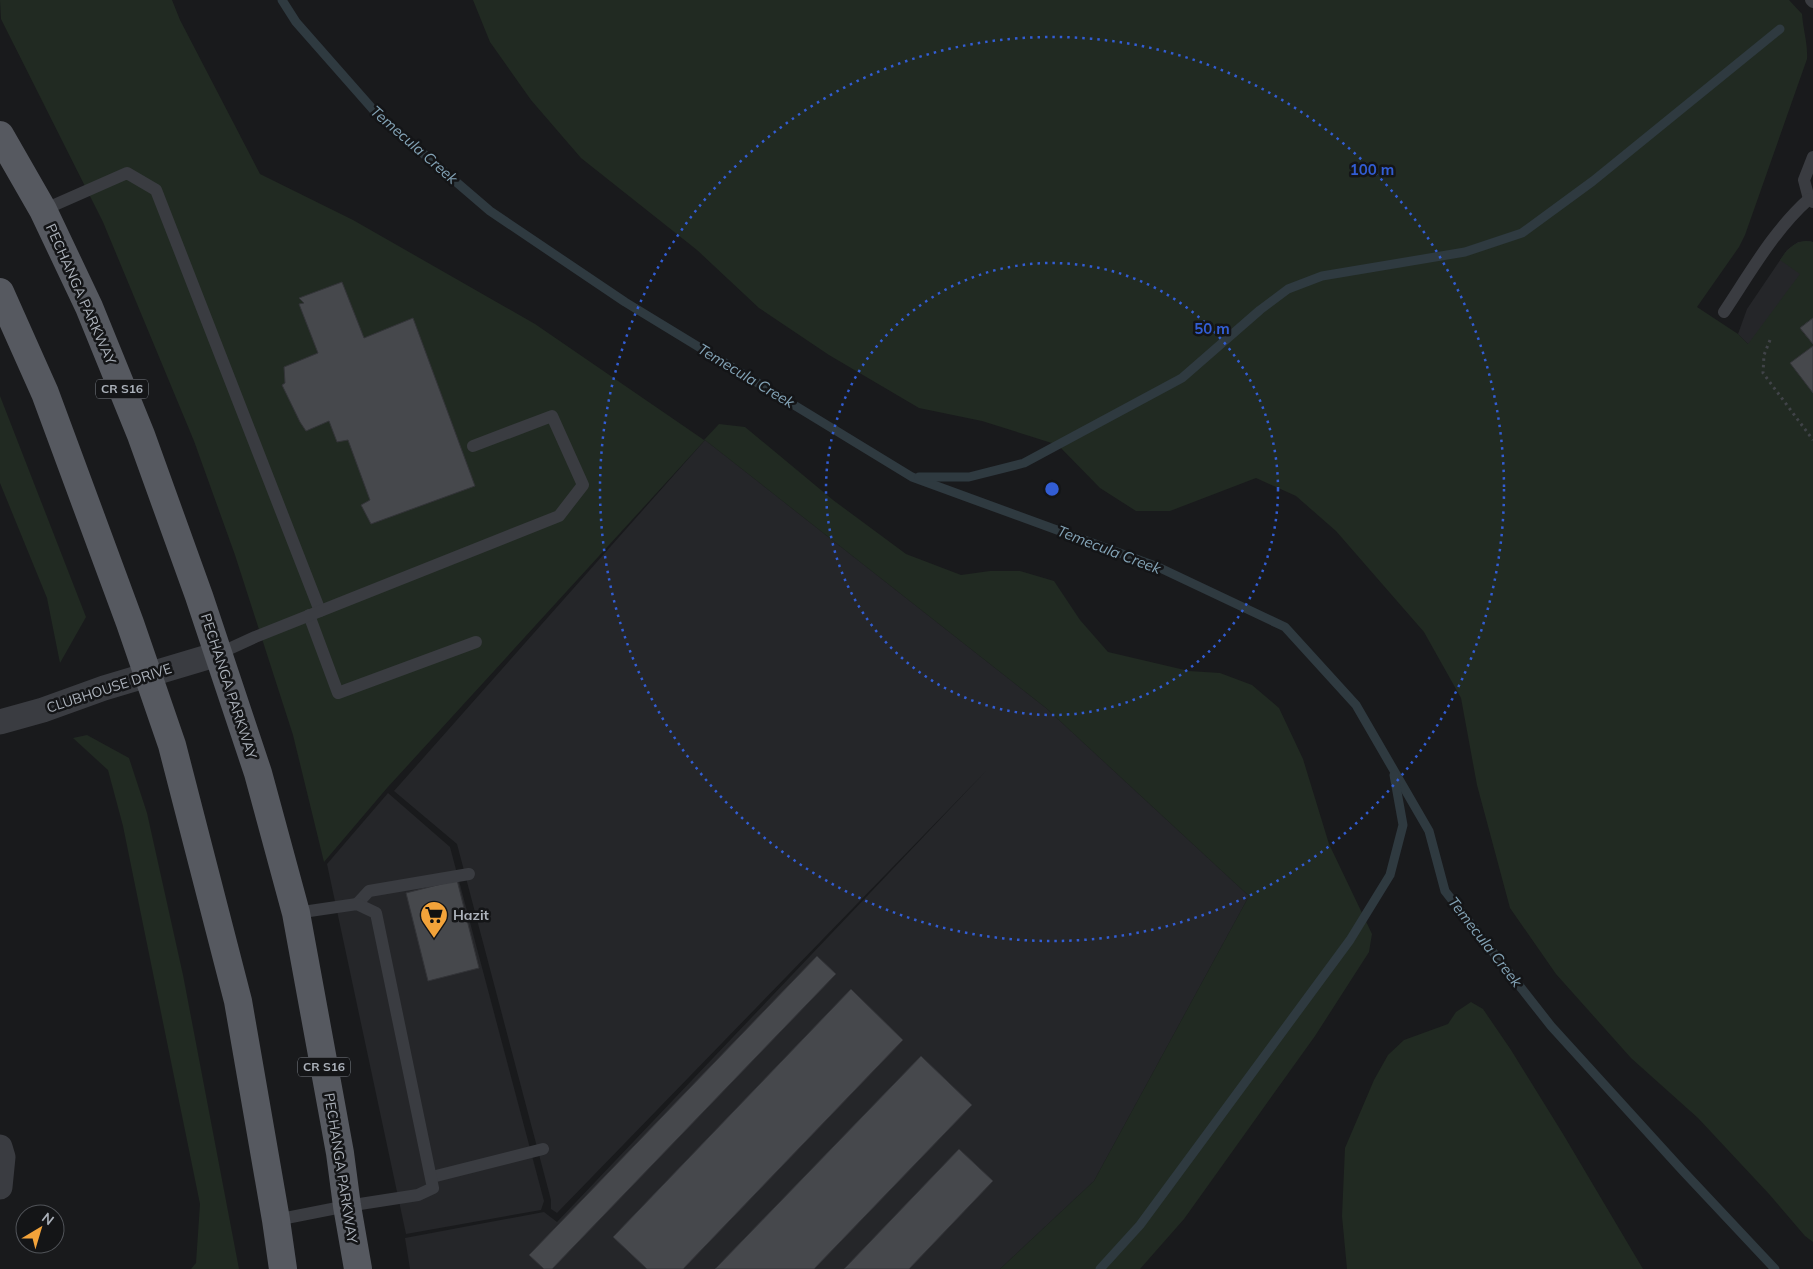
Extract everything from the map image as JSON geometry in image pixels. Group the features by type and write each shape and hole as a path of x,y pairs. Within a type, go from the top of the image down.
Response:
{"main road":[{"name":"PECHANGA PARKWAY","path":"0,135 43,210 89,307 141,435 199,596 258,773 296,913 340,1153 358,1269"},
{"path":"0,292 45,393 148,674 172,745 238,1001 283,1269"}],"street":[{"name":"CLUBHOUSE DRIVE","path":"0,722 43,710 148,674 218,654"},
{"path":"0,1147 3,1157 0,1187"}],"lane":[{"path":"1724,312 1777,233 1794,212 1811,201 1804,180 1813,157"},
{"path":"43,210 126,173 156,190 315,613 338,693 476,642"},
{"path":"218,654 254,637 559,516 582,485 552,416 473,446"},
{"path":"357,904 370,891 469,874"},
{"path":"276,1220 418,1195 433,1188 376,913 357,904 296,913"},
{"path":"432,1176 543,1149"}],"path":[{"path":"1770,340 1764,355 1763,374 1813,440"}],"shaded area":[{"path":"0,0 172,0 180,20 260,174 353,220 535,324 704,440 719,424 745,427 833,500 906,554 961,575 990,571 1020,571 1054,581 1080,620 1108,652 1189,671 1220,673 1252,685 1279,708 1303,759 1329,844 1372,934 1369,952 1315,1036 1184,1219 1140,1269 1000,1269 1094,1181 1249,896 1046,708 705,440 387,788 324,862 293,735 235,555 194,441 103,222 1,19"},
{"path":"473,0 1789,0 1802,14 1807,59 1745,235 1739,247 1697,307 1738,334 1748,344 1800,274 1780,260 1794,245 1803,241 1813,242 1813,318 1800,328 1813,344 1813,1242 1805,1236 1769,1194 1698,1118 1631,1058 1556,974 1510,908 1477,785 1461,698 1424,632 1336,531 1296,496 1256,478 1170,511 1136,511 1100,488 1058,445 982,421 919,408 829,355 759,308 697,250 581,158 531,100 490,42"},
{"path":"1798,242 1813,242 1813,427 1748,344 1738,334 1747,309 1787,250"},
{"path":"0,396 86,617 60,663 47,598 0,483"},
{"path":"705,440 1046,708 1249,896 1094,1181 1000,1269 410,1269 405,1238 544,1212 557,1222 987,770 557,1213 551,1209 551,1200 457,844 394,791"},
{"path":"87,735 129,758 147,813 183,975 239,1269 191,1269 196,1263 200,1204 123,826 108,770 73,738"},
{"path":"388,793 450,847 544,1201 541,1210 406,1234 327,864"},
{"path":"1471,1002 1483,1009 1511,1050 1643,1269 1347,1269 1342,1216 1345,1148 1374,1080 1388,1055 1404,1040 1448,1024 1456,1012"}],"building":[{"path":"342,282 364,338 413,318 475,486 371,524 361,505 370,500 348,440 337,442 329,421 306,431 282,385 285,383 284,367 318,353 299,304 304,303 299,298"},
{"path":"1813,318 1813,344 1800,328"},
{"path":"1813,318 1813,344 1800,328"},
{"path":"1813,346 1813,393 1790,363"},
{"path":"457,880 479,968 428,981 406,893"},
{"path":"817,956 836,974 552,1269 544,1269 529,1255"},
{"path":"851,989 903,1040 683,1269 647,1269 613,1237"},
{"path":"921,1056 972,1105 814,1269 715,1269"},
{"path":"959,1149 993,1181 909,1269 844,1269"}],"waterway":[{"name":"Temecula Creek","path":"282,0 296,22 377,114 490,211 625,302 912,477 1158,567 1285,627 1356,705 1429,831 1445,891 1551,1026 1775,1269"},
{"path":"919,477 969,477 1024,463 1182,378 1260,310 1288,289 1322,276 1465,252 1522,233 1593,181 1780,29"},
{"path":"1100,1269 1140,1225 1350,940 1390,875 1403,825 1394,775"}],"place":[{"name":"Hazit","path":"434,939"}]}
